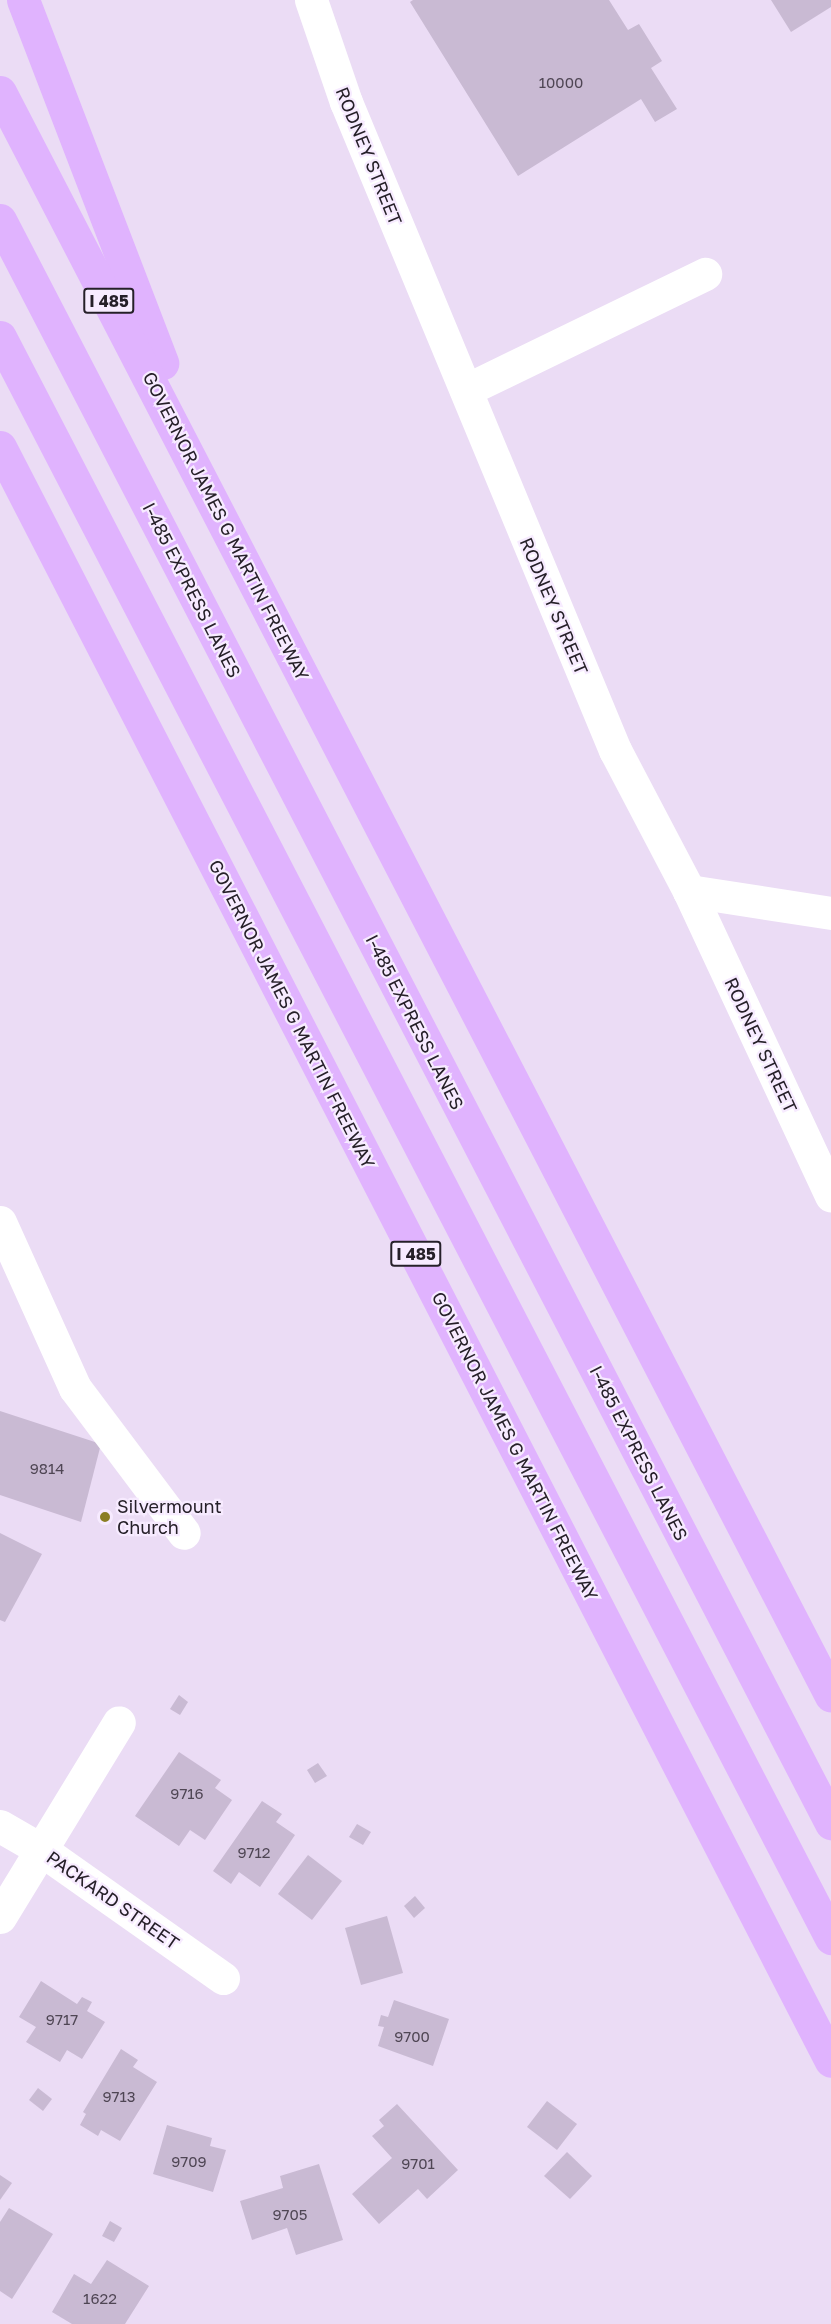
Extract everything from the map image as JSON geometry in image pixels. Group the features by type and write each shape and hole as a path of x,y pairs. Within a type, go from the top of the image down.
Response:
{"highway":[{"path":"22,0 219,510"},
{"name":"GOVERNOR JAMES G MARTIN FREEWAY","path":"0,92 219,510 831,1696"},
{"name":"I-485 EXPRESS LANES","path":"0,220 831,1823"},
{"name":"I 485","path":"0,337 831,1938"},
{"name":"GOVERNOR JAMES G MARTIN FREEWAY","path":"0,447 831,2061"}],"street":[{"name":"RODNEY STREET","path":"311,0 346,102 615,750 689,891 831,1196"},
{"path":"466,390 705,274"},
{"path":"689,891 831,914"},
{"path":"0,1222 75,1388 184,1533"},
{"path":"0,1917 119,1722"},
{"name":"PACKARD STREET","path":"0,1826 40,1849 223,1978"}],"building":[{"path":"413,0 609,0 628,30 639,24 662,61 651,68 677,109 655,122 641,99 518,176 410,2"},
{"path":"771,0 831,0 831,7 791,32"},
{"path":"0,1411 101,1444 81,1522 0,1495"},
{"path":"0,1533 42,1554 5,1622 0,1620"},
{"path":"179,1695 188,1702 180,1715 170,1709"},
{"path":"179,1752 221,1780 215,1788 232,1800 205,1840 190,1830 179,1846 135,1816"},
{"path":"318,1763 327,1776 315,1783 307,1770"},
{"path":"262,1801 282,1814 276,1822 295,1835 260,1887 239,1872 231,1884 213,1871"},
{"path":"357,1824 371,1832 363,1845 349,1837"},
{"path":"308,1855 342,1881 312,1920 278,1894"},
{"path":"415,1896 425,1908 414,1918 404,1906"},
{"path":"387,1916 403,1973 361,1985 345,1928"},
{"path":"41,1981 77,2004 82,1997 92,2002 87,2011 105,2022 82,2059 67,2050 60,2062 26,2042 36,2027 19,2017"},
{"path":"394,2000 449,2019 433,2066 378,2046 384,2027 378,2026 381,2015 388,2017"},
{"path":"121,2049 138,2060 133,2067 157,2082 120,2141 101,2130 98,2136 80,2125 86,2114 83,2112"},
{"path":"38,2088 52,2099 43,2111 29,2100"},
{"path":"547,2101 577,2124 557,2150 527,2127"},
{"path":"397,2104 458,2170 427,2199 418,2189 379,2224 352,2194 392,2158 372,2136 384,2126 379,2120"},
{"path":"167,2125 212,2138 210,2146 226,2150 213,2192 153,2174"},
{"path":"567,2152 592,2176 570,2199 544,2176"},
{"path":"319,2164 343,2240 296,2255 287,2228 252,2240 240,2201 283,2188 280,2176"},
{"path":"0,2175 12,2183 0,2200"},
{"path":"9,2208 53,2234 12,2299 0,2291 0,2222"},
{"path":"110,2221 122,2228 114,2242 102,2236"},
{"path":"107,2260 149,2286 125,2324 72,2324 52,2312 74,2274 91,2284"}],"place":[{"name":"Silvermount Church","path":"105,1517"}]}
